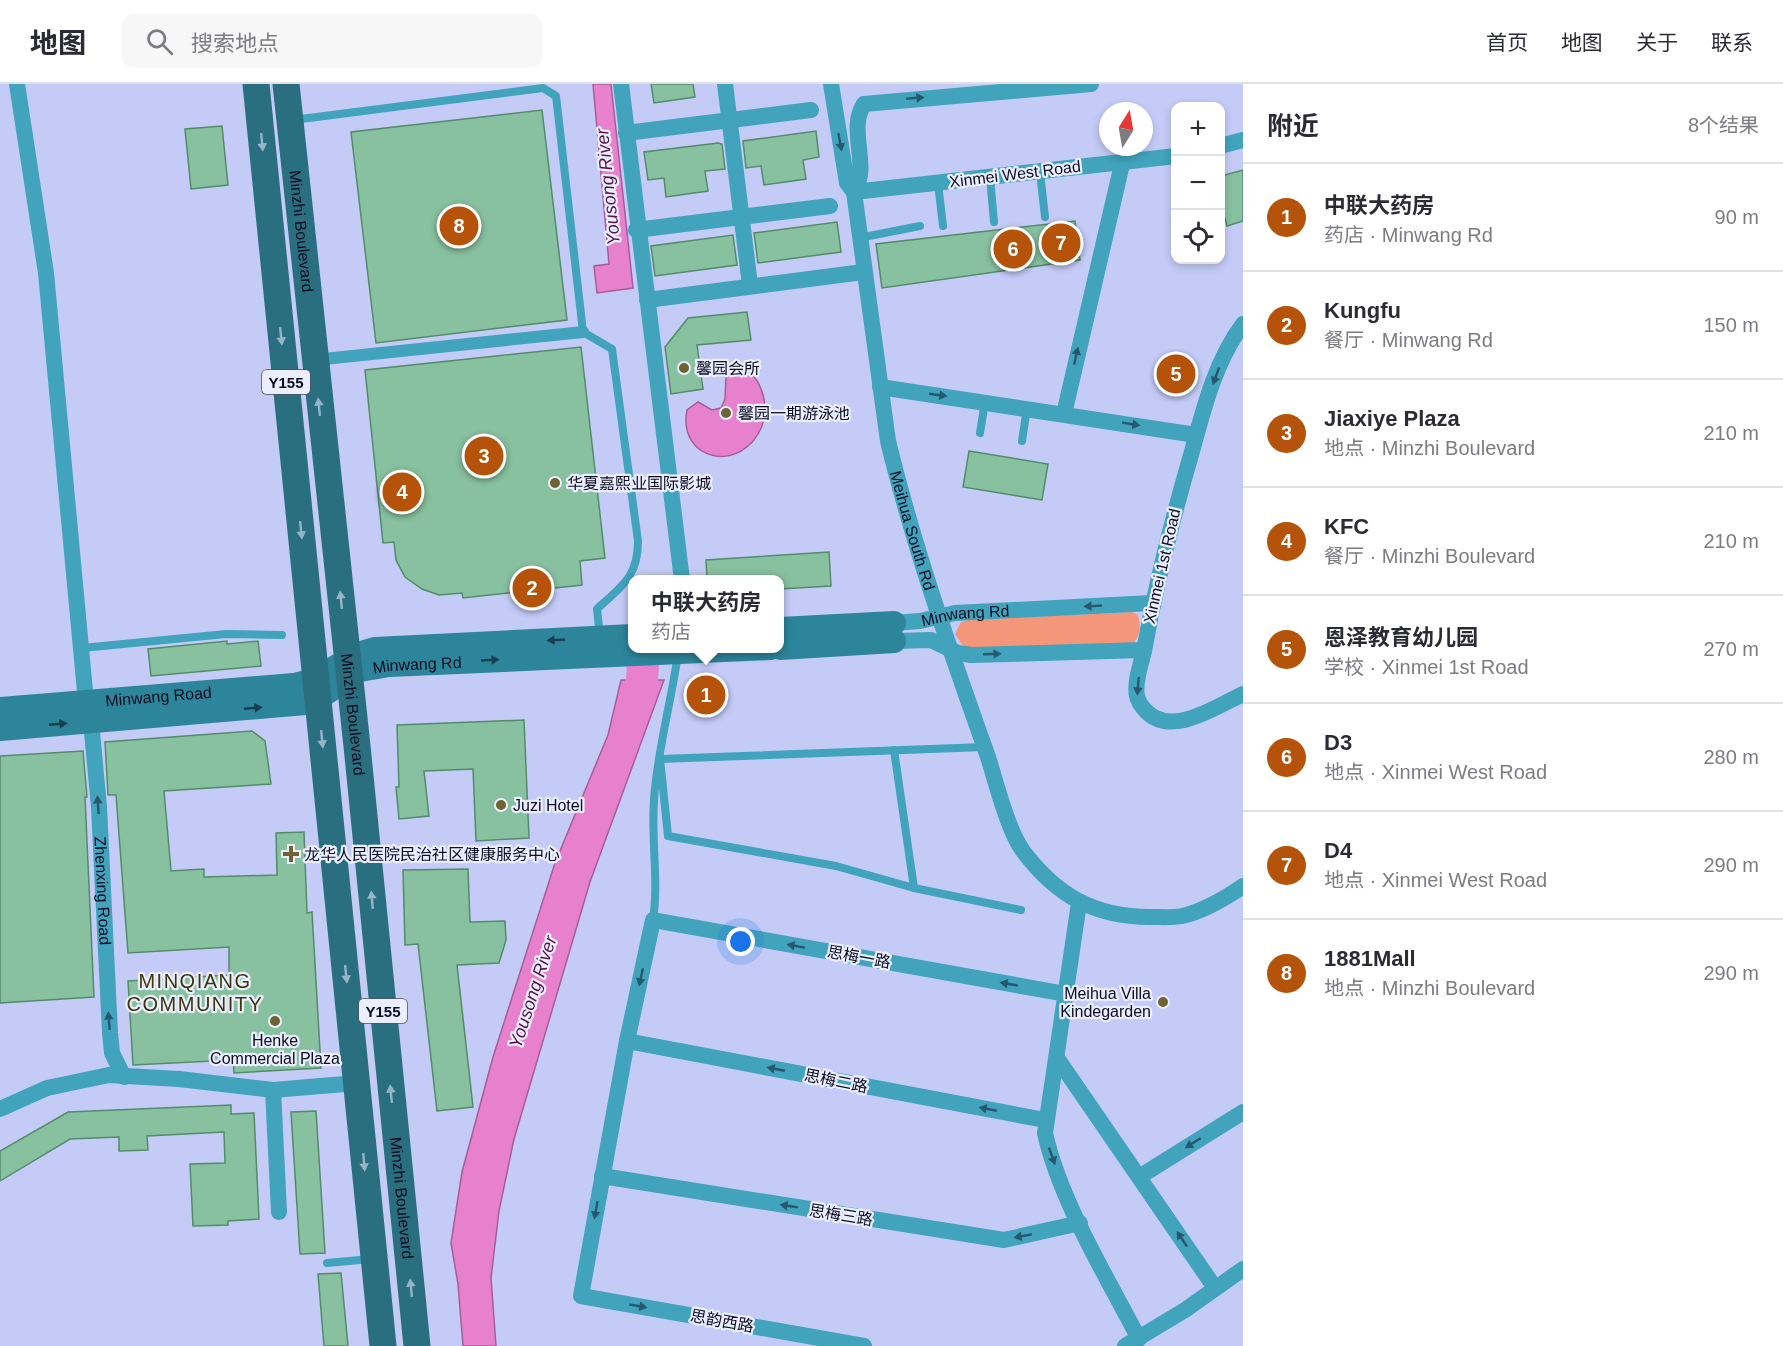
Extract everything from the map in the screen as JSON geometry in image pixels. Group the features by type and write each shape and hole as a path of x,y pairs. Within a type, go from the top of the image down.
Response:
{"main road":[{"name":"Minzhi Boulevard","path":"256,84 383,1346"},
{"name":"Minzhi Boulevard","path":"286,84 417,1346"},
{"name":"Minwang Rd","path":"784,629 894,632"},
{"name":"Minwang Rd","path":"784,647 894,632"},
{"name":"Minwang Rd","path":"316,689 348,667 362,652 387,648 612,644 628,646"},
{"name":"Minwang Road","path":"0,709 89,712 273,688 316,689"},
{"path":"0,729 89,712"}],"street":[{"name":"Zhenxing Road","path":"17,84 46,273 99,807 110,1033 112,1053 122,1082"},
{"path":"621,84 636,230 681,575"},
{"path":"724,84 750,285"},
{"path":"831,84 847,183 854,192 860,182 858,123 864,104 1091,84"},
{"path":"626,133 811,110"},
{"path":"1225,145 1243,140"},
{"name":"Xinmei West Road","path":"854,192 1171,156"},
{"path":"1064,414 1123,160"},
{"name":"Meihua South Rd","path":"854,192 880,387 897,476 939,616 1022,849 1060,890 1079,903"},
{"path":"636,230 830,206"},
{"path":"647,300 863,272"},
{"name":"Xinmei 1st Road","path":"1243,324 1232,339 1217,372 1196,435 1152,603 1137,696 1140,704 1154,718 1170,722 1185,720 1243,694"},
{"path":"314,360 583,332"},
{"path":"880,387 1196,435"},
{"name":"Minwang Rd","path":"894,632 939,616 1152,603"},
{"name":"Minwang Rd","path":"894,632 931,640 971,655 1144,650"},
{"path":"1243,886 1215,903 1180,916 1134,917 1079,903 1057,1058 1045,1120 1050,1152 1132,1343 1243,1269"},
{"path":"602,1176 627,1041 653,920"},
{"name":"思梅一路","path":"653,920 1066,994"},
{"name":"思梅二路","path":"627,1041 1045,1120"},
{"path":"1057,1058 1215,1288"},
{"path":"0,1109 46,1088 79,1079 109,1075 122,1082 179,1079 273,1090 357,1083"},
{"path":"273,1090 279,1212"},
{"path":"1139,1177 1243,1112"},
{"name":"思梅三路","path":"602,1176 1004,1240 1080,1223"},
{"name":"思韵西路","path":"602,1176 581,1296 864,1346"}],"lane":[{"path":"290,120 500,88 543,88 556,96 583,332 612,349 638,541 636,568 632,575"},
{"path":"1040,172 1045,218"},
{"path":"990,177 994,222"},
{"path":"938,183 943,226"},
{"path":"859,237 920,226"},
{"path":"980,433 985,402"},
{"path":"1022,441 1028,408"},
{"path":"612,644 597,609 628,581"},
{"path":"82,648 226,634 282,635"},
{"path":"653,920 657,892 652,836 660,759 676,653"},
{"path":"660,759 984,747"},
{"path":"894,750 914,888"},
{"path":"660,759 668,836 836,866 914,888 1021,910"},
{"path":"327,1263 373,1259"}],"shaded area":[{"path":"1132,612 1137,614 1140,625 1133,644 978,651 963,646 955,634 961,622 968,620"}],"water":[{"path":"593,84 611,84 633,288 597,293 594,266 609,264"},
{"name":"馨园一期游泳池","path":"738,369 749,373 759,385 765,407 762,426 753,441 740,451 727,456 713,456 701,450 692,441 687,427 687,410 698,402 712,410 721,408 725,399 726,377"},
{"path":"621,680 664,680 590,882 514,1139 499,1211 491,1278 496,1346 463,1346 458,1284 451,1243 462,1172 493,1057 555,863 608,735"}],"building":[{"path":"651,84 693,84 695,97 654,103"},
{"path":"542,110 567,320 376,343 351,132"},
{"path":"222,126 228,185 191,189 185,129"},
{"path":"816,131 819,157 803,160 806,179 764,185 761,166 746,168 743,141"},
{"path":"722,144 725,169 705,171 708,191 666,197 664,178 648,180 644,152"},
{"path":"1243,170 1243,221 1227,226 1225,219 1225,175"},
{"path":"1075,221 1080,260 882,288 876,244"},
{"path":"837,222 841,252 758,263 754,233"},
{"path":"733,235 737,265 655,276 651,246"},
{"name":"馨园会所","path":"747,312 751,340 697,345 703,389 671,394 665,347 688,318"},
{"path":"581,347 605,558 580,561 582,585 463,598 462,593 439,595 422,589 405,577 396,560 394,542 383,543 365,370"},
{"path":"969,451 1048,464 1042,500 963,487"},
{"path":"829,552 831,586 784,589 784,575 707,575 706,560"},
{"path":"227,641 227,644 258,641 261,666 151,676 148,649"},
{"name":"Juzi Hotel","path":"524,720 529,838 476,841 473,769 424,771 429,816 399,819 396,787 399,787 397,725"},
{"path":"252,731 265,741 271,784 164,791 171,871 204,869 204,877 277,875 276,833 304,832 307,913 312,912 321,1068 234,1073 233,1060 133,1065 128,981 229,975 229,947 128,953 116,795 108,795 105,742"},
{"path":"83,751 87,797 85,797 94,997 0,1003 0,756"},
{"path":"468,869 470,922 505,921 506,940 499,963 457,965 473,1107 437,1111 418,944 405,945 403,870"},
{"path":"231,1105 231,1114 254,1113 259,1219 228,1221 228,1225 193,1226 190,1164 225,1163 224,1132 147,1136 148,1150 119,1151 119,1137 70,1139 0,1181 0,1151 68,1112"},
{"path":"316,1111 325,1253 300,1254 291,1112"},
{"path":"341,1273 348,1346 324,1346 318,1274"}],"waterway":[{"name":"Yousong River","path":"629,719 642,680 644,653"}],"place":[{"name":"1881Mall","path":"459,226"},
{"name":"D4","path":"1061,243"},
{"name":"D3","path":"1013,249"},
{"name":"馨园会所","path":"684,368"},
{"name":"恩泽教育幼儿园","path":"1176,374"},
{"name":"馨园一期游泳池","path":"726,413"},
{"name":"Jiaxiye Plaza","path":"484,456"},
{"name":"华夏嘉熙业国际影城","path":"555,483"},
{"name":"KFC","path":"402,492"},
{"name":"Kungfu","path":"532,588"},
{"name":"中联大药房","path":"706,695"},
{"name":"Juzi Hotel","path":"501,805"},
{"name":"龙华人民医院民治社区健康服务中心","path":"291,854"},
{"name":"Meihua Villa Kindegarden","path":"1163,1002"},
{"name":"Henke Commercial Plaza","path":"275,1021"}],"district":[{"name":"MINQIANG COMMUNITY","path":"195,992"}]}
